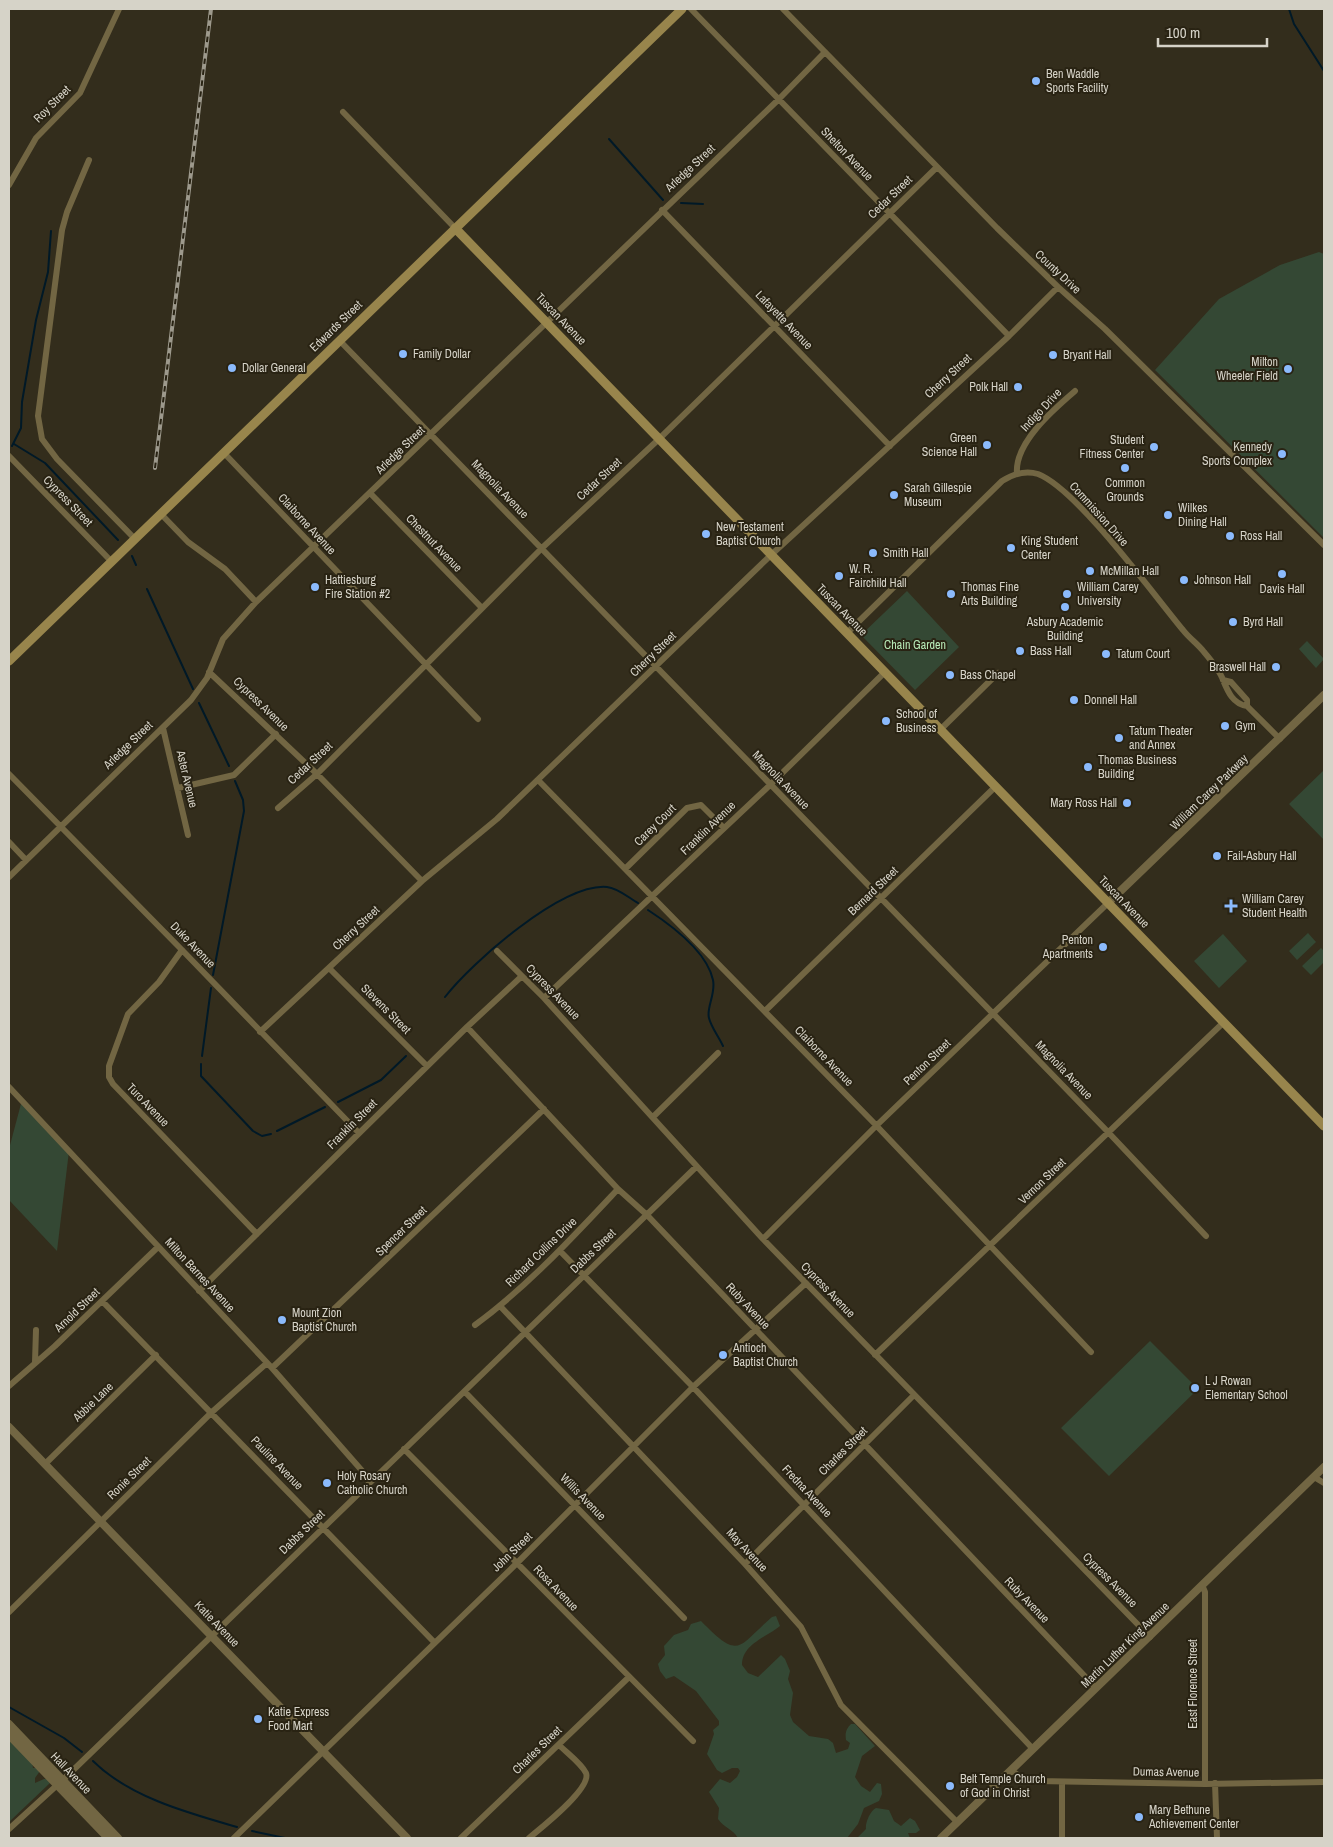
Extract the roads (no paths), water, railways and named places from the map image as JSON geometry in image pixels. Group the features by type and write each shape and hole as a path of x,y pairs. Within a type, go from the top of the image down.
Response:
{"main road":[{"name":"Edwards Street","path":"9,660 682,9"},
{"name":"Tuscan Avenue","path":"455,228 1324,1126"}],"street":[{"name":"Roy Street","path":"9,185 36,138 80,93 119,9"},
{"name":"Shelton Avenue","path":"691,9 1009,336"},
{"name":"County Drive","path":"783,9 937,167 1058,287 1105,329 1324,545"},
{"name":"Arledge Street","path":"9,877 196,694 209,672 223,639 256,602 371,494 662,210 779,100 825,52"},
{"name":"Tuscan Avenue","path":"343,112 455,228"},
{"path":"89,160 67,212 62,230 38,416 42,439 57,459 135,539"},
{"name":"Cedar Street","path":"278,808 317,774 542,548 659,438 937,167"},
{"name":"Lafayette Avenue","path":"662,210 890,446"},
{"name":"Cherry Street","path":"260,1032 422,881 479,835 538,780 771,555 1009,336 1058,287"},
{"name":"Magnolia Avenue","path":"339,340 656,668 882,898 1206,1236"},
{"name":"Indigo Drive","path":"1017,474 1017,466 1035,430 1075,391"},
{"name":"Claiborne Avenue","path":"224,453 424,666 478,719"},
{"name":"Cypress Street","path":"9,456 111,561"},
{"name":"Commission Drive","path":"1017,474 1032,473 1046,478 1072,500 1094,523 1184,632 1204,652 1223,680 1225,689 1240,705 1247,706 1280,739"},
{"path":"847,633 1002,481 1017,474"},
{"name":"Chestnut Avenue","path":"371,494 482,608"},
{"path":"161,514 188,542 225,569 256,602"},
{"name":"Cypress Avenue","path":"209,672 317,774 422,881"},
{"name":"Franklin Avenue","path":"544,998 653,897 885,672"},
{"path":"940,730 998,673"},
{"name":"William Carey Parkway","path":"1108,904 1324,695"},
{"name":"Aster Avenue","path":"163,728 188,835"},
{"path":"178,788 234,775 276,734"},
{"name":"Duke Avenue","path":"9,774 358,1133"},
{"name":"Claiborne Avenue","path":"538,780 876,1126 1091,1352"},
{"name":"Bernard Street","path":"765,1012 995,787"},
{"name":"Carey Court","path":"625,869 687,808 694,805 701,804 724,828"},
{"path":"9,842 26,860"},
{"name":"Penton Street","path":"763,1239 876,1126 1108,904"},
{"name":"Turo Avenue","path":"182,950 159,982 128,1014 109,1066 109,1077 113,1084 257,1234"},
{"name":"Cypress Avenue","path":"497,951 544,998 763,1239 1150,1637"},
{"name":"Stevens Street","path":"329,968 427,1066"},
{"name":"Franklin Street","path":"200,1291 467,1026 522,976"},
{"name":"Vernon Street","path":"875,1355 1224,1022"},
{"name":"Ruby Avenue","path":"467,1026 618,1189 647,1215 755,1331 1096,1688"},
{"path":"653,1117 718,1053"},
{"name":"Milton Barnes Avenue","path":"9,1087 270,1365 371,1481"},
{"name":"Spencer Street","path":"270,1365 544,1109"},
{"name":"Dabbs Street","path":"9,1829 60,1783 696,1167"},
{"name":"Richard Collins Drive","path":"475,1325 500,1306 560,1251 618,1189"},
{"name":"Arnold Street","path":"9,1386 158,1247"},
{"name":"Fredna Avenue","path":"560,1251 693,1387 1033,1749"},
{"name":"John Street","path":"234,1838 516,1564 693,1387 806,1283"},
{"name":"Pauline Avenue","path":"102,1301 434,1642"},
{"name":"May Avenue","path":"500,1306 744,1564 801,1627 841,1705 957,1822"},
{"path":"35,1362 36,1330"},
{"name":"Abbie Lane","path":"45,1464 156,1356"},
{"name":"Ronie Street","path":"9,1612 212,1412 270,1365"},
{"name":"Willis Avenue","path":"464,1392 684,1618"},
{"name":"Charles Street","path":"744,1564 865,1446 914,1395"},
{"name":"Katie Avenue","path":"9,1427 407,1838"},
{"name":"Rosa Avenue","path":"404,1450 628,1678 693,1741"},
{"name":"Martin Luther King Avenue","path":"941,1838 1324,1467"},
{"path":"1314,1477 1324,1483"},
{"name":"East Florence Street","path":"1202,1585 1205,1592 1205,1784"},
{"name":"Charles Street","path":"461,1838 628,1678"},
{"name":"Hall Avenue","path":"9,1724 108,1838"},
{"name":"Hall Avenue","path":"9,1735 118,1838"},
{"path":"529,1838 579,1792 587,1780 586,1772 559,1745"},
{"name":"Dumas Avenue","path":"1011,1770 1030,1781 1205,1784 1324,1782"},
{"path":"1062,1782 1062,1838"},
{"path":"1215,1783 1217,1838"}],"waterway":[{"path":"1289,9 1294,24 1324,71"},
{"path":"609,139 663,200"},
{"path":"681,203 703,204"},
{"path":"12,446 21,428 22,402 36,320 48,272 51,231"},
{"path":"14,444 45,463 118,540"},
{"path":"132,556 136,565"},
{"path":"147,589 193,689"},
{"path":"199,703 229,766"},
{"path":"213,975 244,811 243,800 235,781"},
{"path":"445,997 496,946 543,911 566,898 588,889 607,887 619,891 638,903"},
{"path":"648,910 677,931 704,959 714,985 708,1014 711,1025 723,1046"},
{"path":"202,1056 211,988"},
{"path":"338,1102 381,1080 406,1056"},
{"path":"201,1064 201,1076 253,1131 262,1136 271,1134"},
{"path":"277,1131 325,1107"},
{"path":"9,1707 64,1738 82,1752"},
{"path":"93,1761 108,1774 141,1794 199,1816 237,1827"},
{"path":"252,1831 285,1838"}],"railway":[{"path":"155,468 211,9"}],"place":[{"name":"Ben Waddle Sports Facility","path":"1036,81"},
{"name":"Family Dollar","path":"403,354"},
{"name":"Bryant Hall","path":"1053,355"},
{"name":"Dollar General","path":"232,368"},
{"name":"Milton Wheeler Field","path":"1288,369"},
{"name":"Polk Hall","path":"1018,387"},
{"name":"Green Science Hall","path":"987,445"},
{"name":"Student Fitness Center","path":"1154,447"},
{"name":"Kennedy Sports Complex","path":"1282,454"},
{"name":"Common Grounds","path":"1125,468"},
{"name":"Sarah Gillespie Museum","path":"894,495"},
{"name":"Wilkes Dining Hall","path":"1168,515"},
{"name":"New Testament Baptist Church","path":"706,534"},
{"name":"Ross Hall","path":"1230,536"},
{"name":"King Student Center","path":"1011,548"},
{"name":"Smith Hall","path":"873,553"},
{"name":"McMillan Hall","path":"1090,571"},
{"name":"Davis Hall","path":"1282,574"},
{"name":"W. R. Fairchild Hall","path":"839,576"},
{"name":"Johnson Hall","path":"1184,580"},
{"name":"Hattiesburg Fire Station #2","path":"315,587"},
{"name":"Thomas Fine Arts Building","path":"951,594"},
{"name":"William Carey University","path":"1067,594"},
{"name":"Asbury Academic Building","path":"1065,607"},
{"name":"Byrd Hall","path":"1233,622"},
{"name":"Bass Hall","path":"1020,651"},
{"name":"Tatum Court","path":"1106,654"},
{"name":"Braswell Hall","path":"1276,667"},
{"name":"Bass Chapel","path":"950,675"},
{"name":"Donnell Hall","path":"1074,700"},
{"name":"School of Business","path":"886,721"},
{"name":"Gym","path":"1225,726"},
{"name":"Tatum Theater and Annex","path":"1119,738"},
{"name":"Thomas Business Building","path":"1088,767"},
{"name":"Mary Ross Hall","path":"1127,803"},
{"name":"Fail-Asbury Hall","path":"1217,856"},
{"name":"William Carey Student Health","path":"1231,906"},
{"name":"Penton Apartments","path":"1103,947"},
{"name":"Mount Zion Baptist Church","path":"282,1320"},
{"name":"Antioch Baptist Church","path":"723,1355"},
{"name":"L J Rowan Elementary School","path":"1195,1388"},
{"name":"Holy Rosary Catholic Church","path":"327,1483"},
{"name":"Katie Express Food Mart","path":"258,1719"},
{"name":"Belt Temple Church of God in Christ","path":"950,1786"},
{"name":"Mary Bethune Achievement Center","path":"1139,1817"}],"park label":[{"name":"Chain Garden","path":"915,645"}]}
